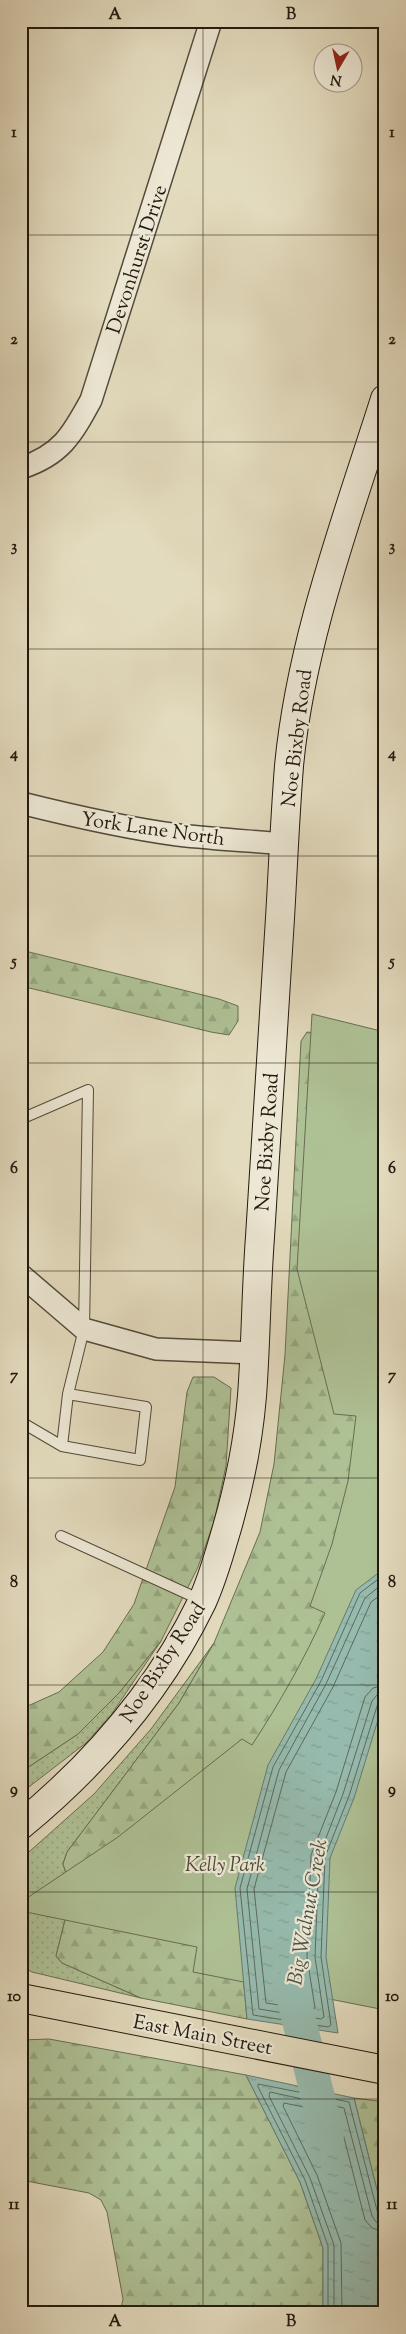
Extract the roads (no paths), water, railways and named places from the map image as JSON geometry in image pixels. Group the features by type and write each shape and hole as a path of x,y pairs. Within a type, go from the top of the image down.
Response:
{"main road":[{"name":"East Main Street","path":"21,1998 385,2070"}],"street":[{"name":"Devonhurst Drive","path":"21,468 43,461 72,434 91,400 211,21"},
{"name":"Noe Bixby Road","path":"21,1825 47,1804 117,1731 164,1665 202,1601 217,1562 236,1490 246,1442 252,1397 259,1242 289,765 294,722 307,656 322,600 385,399"},
{"name":"York Lane North","path":"21,803 88,820 145,830 285,844"},
{"path":"21,1275 84,1329 156,1349 254,1353"}],"lane":[{"path":"21,1119 88,1090 84,1329 68,1394 62,1446"},
{"path":"21,1422 62,1446 140,1460 146,1407 68,1394"},
{"path":"61,1536 202,1601"}],"water":[{"path":"385,1568 385,1697 354,1798 330,1858 326,1957 338,2033 247,2019 235,1888 268,1765 316,1679 356,1590"},
{"path":"246,2075 354,2098 385,2222 385,2313 323,2313 323,2248 300,2182"}],"waterway":[{"name":"Big Walnut Creek","path":"293,1984 292,1992 327,2134"}],"park label":[{"name":"Kelly Park","path":"225,1864"}]}
